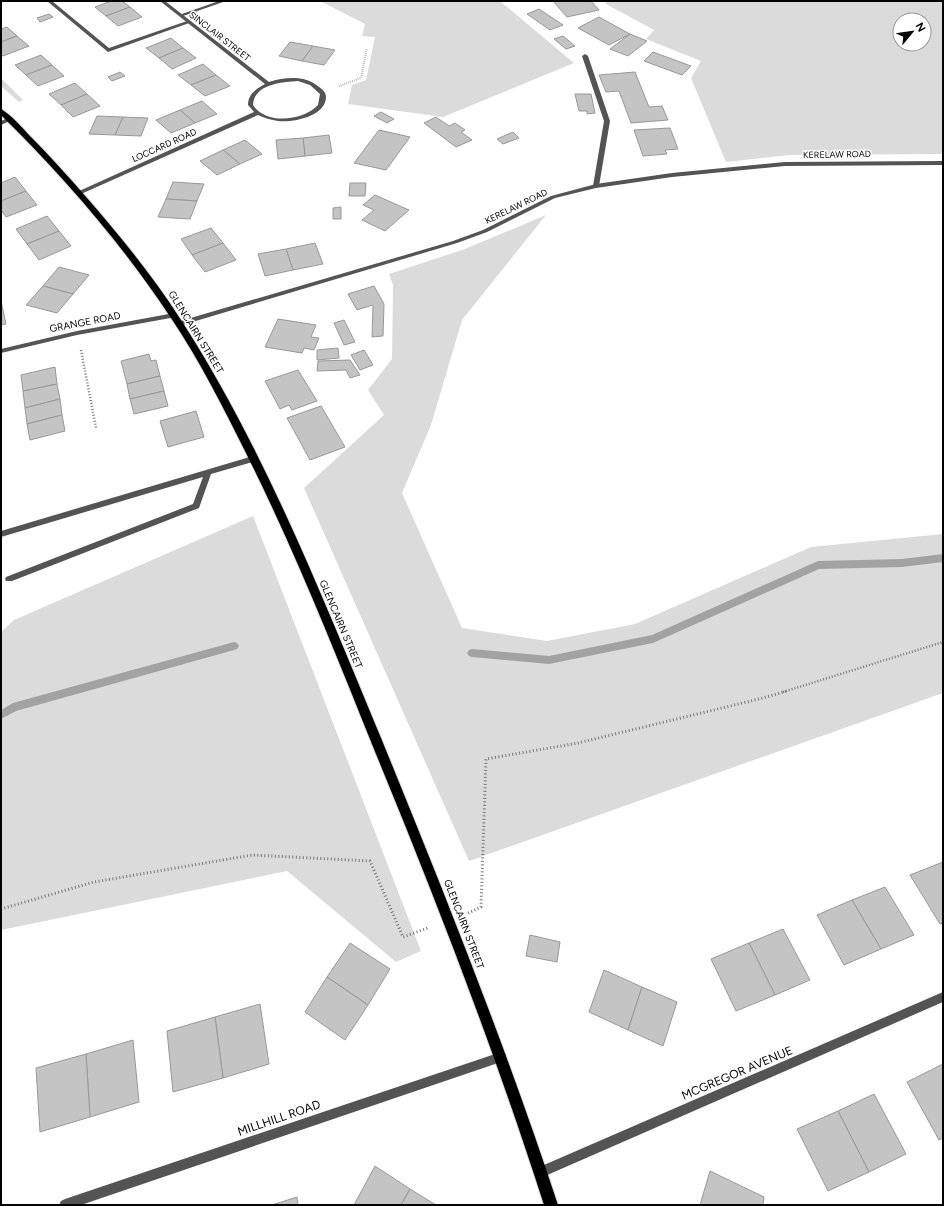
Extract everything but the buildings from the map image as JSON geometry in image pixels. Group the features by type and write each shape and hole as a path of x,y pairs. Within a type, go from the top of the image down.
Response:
{"main road":[{"name":"GLENCAIRN STREET","path":"1,111 5,121 79,193 125,249 176,319 224,399 278,509 320,603 450,921 501,1056 551,1205"}],"street":[{"path":"49,1 108,50 189,22"},
{"name":"SINCLAIR STREET","path":"162,1 268,84"},
{"path":"181,16 224,1"},
{"path":"585,56 607,122 596,186"},
{"path":"298,79 309,82 318,87 321,92 323,97 322,104 316,111 306,116 284,120 273,119 257,113 251,102 253,95 262,86 268,84 282,80 298,79"},
{"name":"LOCCARD ROAD","path":"79,193 257,113"},
{"name":"KERELAW ROAD","path":"176,319 455,242 514,218 553,197 596,186 672,175 785,164 943,163"},
{"name":"GRANGE ROAD","path":"1,350 77,333 176,319"},
{"path":"1,534 253,459"},
{"path":"9,579 196,506 208,472"},
{"name":"MCGREGOR AVENUE","path":"541,1172 943,997"},
{"name":"MILLHILL ROAD","path":"65,1205 501,1056"}],"path":[{"path":"321,92 361,78 367,48"},
{"path":"77,333 96,428"},
{"path":"1,909 94,882 252,856 370,861 403,937 450,921 481,907 486,759 578,743 763,698 943,642"}],"shaded area":[{"path":"320,1 501,2 574,63 443,117 348,104 352,85 366,80 375,37 362,36 365,24"},
{"path":"605,1 943,1 943,154 790,155 726,162 691,78 701,61 646,39 654,30 606,4"},
{"path":"1,78 23,100 19,102 1,86"},
{"path":"546,215 462,320 431,425 402,493 462,628 547,641 635,624 811,547 943,534 943,693 469,861 304,488 384,415 368,390 392,359 393,285 389,274 465,249"},
{"path":"253,516 421,951 396,962 287,871 1,930 1,632 14,620"}],"waterway":[{"path":"472,653 549,660 653,639 818,565 902,563 943,558"},
{"path":"1,715 13,707 234,646"}]}
